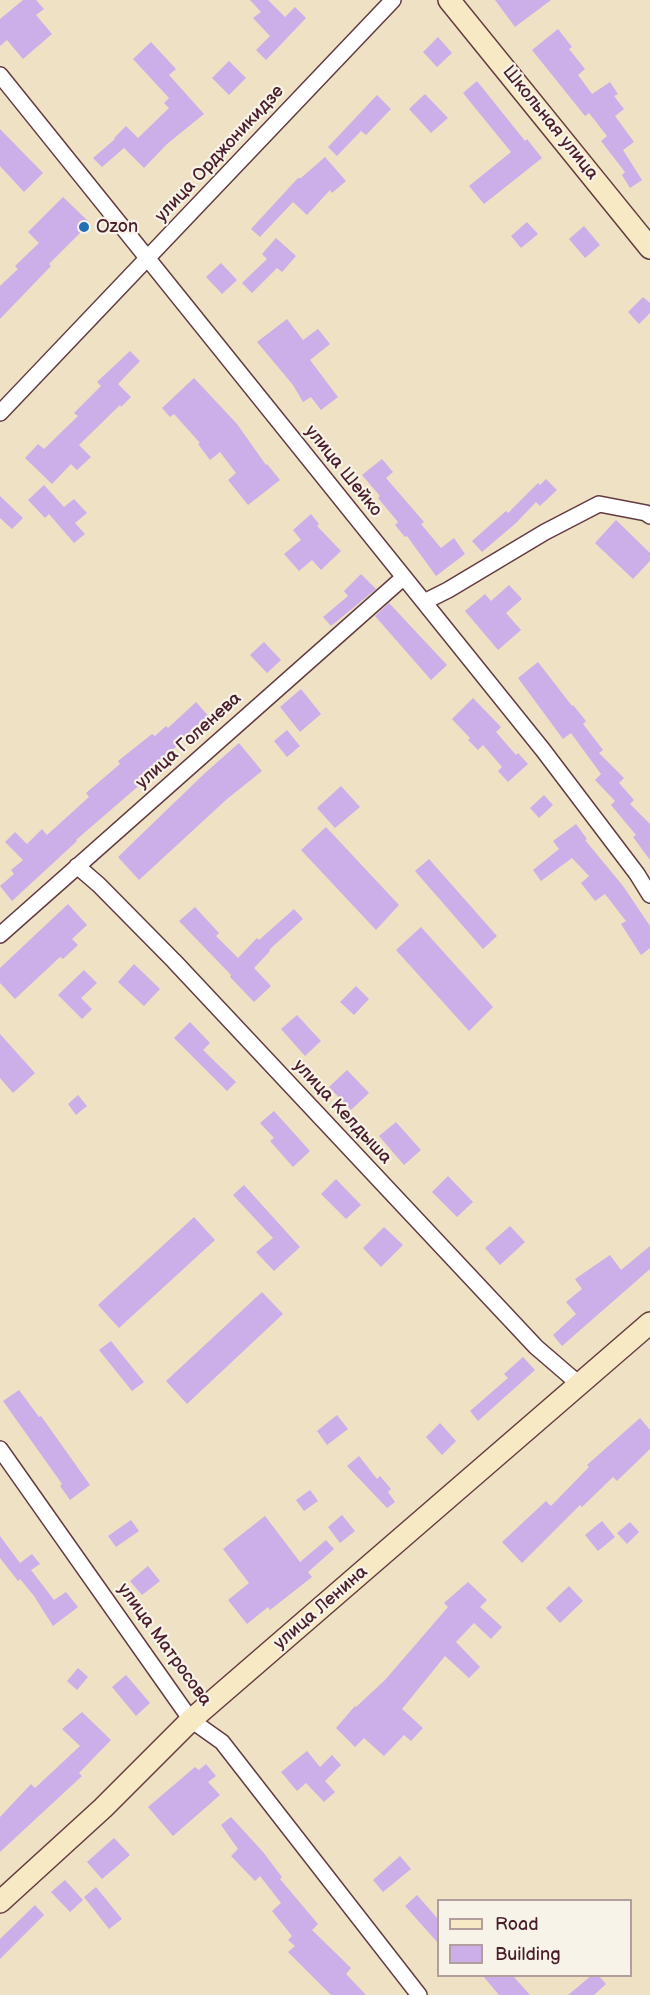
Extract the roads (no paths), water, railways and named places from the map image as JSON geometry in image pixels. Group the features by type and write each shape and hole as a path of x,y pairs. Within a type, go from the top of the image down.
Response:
{"street":[{"name":"улица Орджоникидзе","path":"0,413 393,0"},
{"name":"Школьная улица","path":"449,0 650,248"},
{"name":"улица Шейко","path":"0,75 543,750 637,874 650,896"},
{"path":"424,602 545,532 599,504 646,513 650,516"},
{"name":"улица Голенева","path":"0,936 404,577"},
{"name":"улица Келдыша","path":"77,866 99,885 174,961 520,1330 579,1384"},
{"name":"улица Ленина","path":"0,1902 103,1808 191,1720 650,1323"},
{"name":"улица Матросова","path":"0,1449 191,1720 222,1742 419,1995"}],"place":[{"name":"Ozon","path":"84,227"}]}
